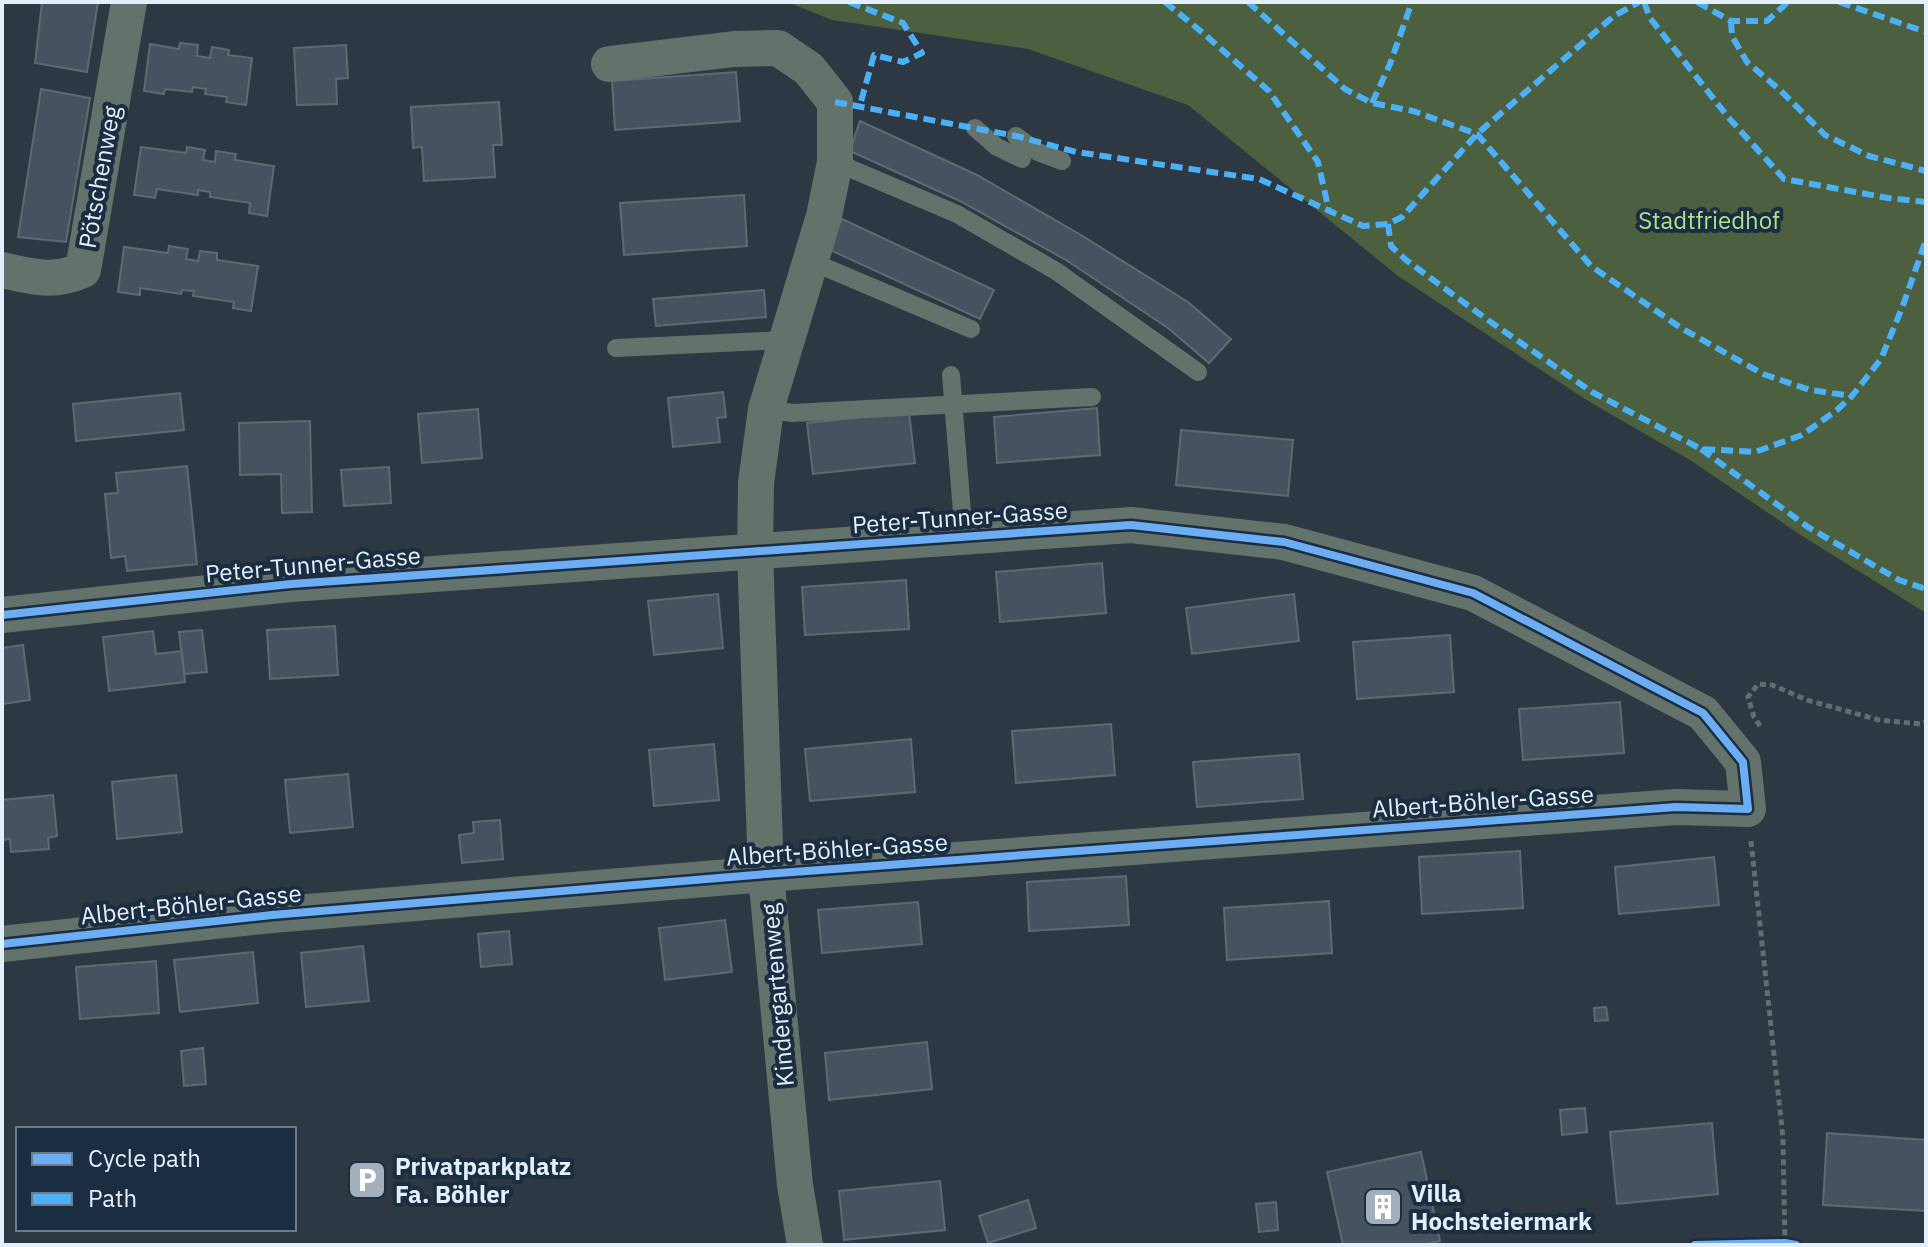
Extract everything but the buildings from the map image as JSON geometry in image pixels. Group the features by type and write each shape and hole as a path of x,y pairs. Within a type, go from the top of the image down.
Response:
{"street":[{"name":"Pötschenweg","path":"2,270 39,278 66,278 83,270 129,2"},
{"path":"609,64 734,49 778,48 809,69 835,102 835,162 824,216 766,409 756,483 755,552"},
{"name":"Peter-Tunner-Gasse","path":"2,615 291,584 1131,525 1284,542 1473,593 1703,713 1743,762 1748,809"},
{"name":"Kindergartenweg","path":"755,552 766,874 794,1170 805,1245"},
{"name":"Albert-Böhler-Gasse","path":"2,944 272,915 766,874 1676,807 1748,809"}],"lane":[{"path":"975,128 997,147 1022,159"},
{"path":"1016,136 1038,152 1062,161"},
{"path":"835,162 957,214 1056,271 1198,372"},
{"path":"810,261 971,329"},
{"path":"616,348 786,340"},
{"path":"951,375 964,537"},
{"path":"766,409 792,413 1092,397"}],"path":[{"path":"1762,729 1754,717 1748,697 1758,684 1772,685 1807,700 1879,720 1926,722"},
{"path":"1748,809 1783,1138 1785,1245"}],"green space":[{"name":"Stadtfriedhof","path":"787,2 1926,2 1926,613 1802,536 1690,460 1588,401 1398,276 1188,105 1028,49 832,20"}],"marked path":[{"path":"849,2 903,23 922,53 903,62 874,55 860,105"},
{"path":"1165,2 1269,91 1318,162 1329,211"},
{"path":"1248,2 1345,89 1372,103 1413,111 1477,134 1591,266 1681,328 1763,374 1810,390 1852,396"},
{"path":"1372,103 1412,2"},
{"path":"835,102 1016,136 1076,152 1259,179 1363,226 1388,224 1402,217 1477,134 1614,16 1639,2"},
{"path":"1644,2 1650,18 1728,117 1784,179 1926,202"},
{"path":"1697,2 1731,21 1767,21 1788,2"},
{"path":"1839,2 1926,32"},
{"path":"1731,21 1732,36 1747,62 1825,135 1869,156 1926,171"},
{"path":"1388,224 1391,246 1406,260 1592,392 1701,449 1755,452 1802,435 1852,396 1881,359 1926,240"},
{"path":"1701,449 1808,527 1899,580 1926,589"}],"cycle path":[{"path":"2,615 291,584 1131,525 1284,542 1473,593 1703,713 1743,762 1748,809 1676,807 766,874 272,915 2,944"},
{"path":"1695,1245 1796,1245"}],"place":[{"name":"Privatparkplatz Fa. Böhler","path":"367,1180"},
{"name":"Villa Hochsteiermark","path":"1383,1207"}]}
